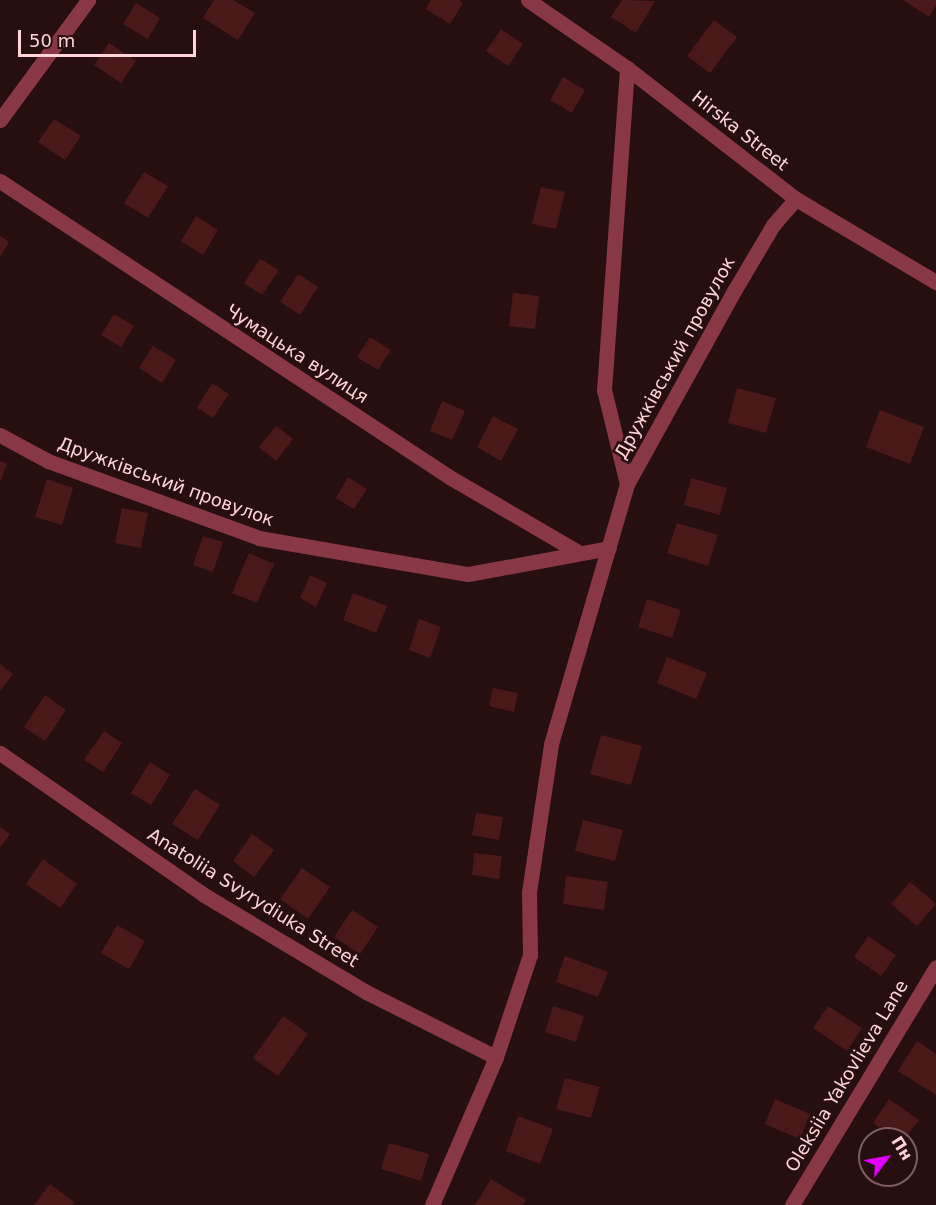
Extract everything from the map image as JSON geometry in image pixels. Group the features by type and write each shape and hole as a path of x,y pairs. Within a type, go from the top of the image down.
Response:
{"street":[{"path":"0,120 88,0"},
{"name":"Hirska Street","path":"528,0 627,68 796,199 936,282"},
{"path":"627,68 604,390 627,484"},
{"name":"Чумацька вулиця","path":"0,180 451,478 578,552"},
{"name":"Дружківський провулок","path":"432,1205 496,1058 530,955 529,892 551,744 627,484 773,225 796,199"},
{"name":"Дружківський провулок","path":"0,435 48,461 259,538 468,574 609,548"},
{"name":"Anatoliia Svyrydiuka Street","path":"0,753 204,895 366,992 496,1058"},
{"name":"Oleksiia Yakovlieva Lane","path":"792,1205 936,967"}],"building":[{"path":"214,0 233,0 255,13 238,40 203,18"},
{"path":"431,0 459,0 463,3 450,24 426,9"},
{"path":"622,0 655,1 636,33 611,17"},
{"path":"903,0 936,0 936,5 929,17"},
{"path":"136,3 160,18 148,39 123,24"},
{"path":"714,20 737,37 710,73 687,56"},
{"path":"501,29 523,44 508,66 486,51"},
{"path":"109,43 136,61 121,83 94,65"},
{"path":"563,77 585,90 572,113 550,100"},
{"path":"54,119 81,136 65,160 38,142"},
{"path":"144,172 168,186 148,218 124,203"},
{"path":"541,187 565,192 556,229 532,224"},
{"path":"196,216 218,230 203,255 181,241"},
{"path":"0,236 9,242 0,257"},
{"path":"260,259 279,270 262,295 244,283"},
{"path":"298,274 318,287 300,315 280,302"},
{"path":"513,293 539,296 535,329 509,326"},
{"path":"114,314 134,326 121,347 101,335"},
{"path":"370,337 391,350 378,370 357,357"},
{"path":"153,346 176,360 162,383 139,368"},
{"path":"212,383 229,394 213,418 197,408"},
{"path":"737,388 776,398 766,433 728,423"},
{"path":"442,401 465,411 452,440 430,431"},
{"path":"880,410 924,427 910,464 866,447"},
{"path":"493,416 518,429 501,461 477,447"},
{"path":"276,426 293,439 276,461 259,447"},
{"path":"0,461 7,464 0,482"},
{"path":"348,477 367,489 354,509 336,498"},
{"path":"691,478 727,488 720,515 684,505"},
{"path":"47,479 73,488 62,525 35,517"},
{"path":"122,508 148,513 141,548 115,543"},
{"path":"677,523 718,535 708,566 667,553"},
{"path":"203,536 223,542 213,572 193,565"},
{"path":"249,553 274,564 257,603 232,593"},
{"path":"310,575 327,583 316,607 300,598"},
{"path":"353,593 387,606 376,633 343,620"},
{"path":"647,599 681,610 672,638 638,627"},
{"path":"419,619 441,627 430,658 409,650"},
{"path":"667,657 707,673 696,699 657,683"},
{"path":"0,664 13,674 0,691"},
{"path":"493,688 518,693 514,712 489,706"},
{"path":"45,695 66,710 45,741 24,727"},
{"path":"104,731 122,743 103,772 84,760"},
{"path":"601,735 642,746 631,785 590,774"},
{"path":"150,762 170,775 151,805 131,793"},
{"path":"195,789 220,805 198,840 172,824"},
{"path":"476,813 503,817 499,840 472,835"},
{"path":"583,820 623,830 615,861 575,851"},
{"path":"0,827 10,834 0,848"},
{"path":"252,834 274,850 254,877 233,861"},
{"path":"474,853 502,856 499,879 472,875"},
{"path":"43,859 77,884 60,908 26,884"},
{"path":"302,868 330,887 308,919 280,899"},
{"path":"566,876 608,882 604,910 563,904"},
{"path":"910,882 936,904 917,926 891,904"},
{"path":"352,910 378,927 360,954 334,937"},
{"path":"117,925 145,941 129,969 101,953"},
{"path":"868,936 896,955 881,976 854,957"},
{"path":"565,956 608,972 598,997 556,982"},
{"path":"553,1006 584,1016 576,1042 545,1032"},
{"path":"828,1006 862,1028 847,1051 813,1028"},
{"path":"283,1016 308,1034 278,1076 253,1058"},
{"path":"917,1041 936,1054 936,1095 898,1071"},
{"path":"565,1078 600,1087 591,1118 556,1109"},
{"path":"775,1099 810,1114 800,1139 765,1124"},
{"path":"889,1099 919,1120 914,1127 879,1127 873,1123"},
{"path":"518,1116 553,1129 540,1164 506,1151"},
{"path":"389,1143 429,1154 421,1181 381,1169"},
{"path":"491,1179 526,1200 523,1205 475,1205"},
{"path":"50,1184 74,1202 72,1205 34,1205"}]}
